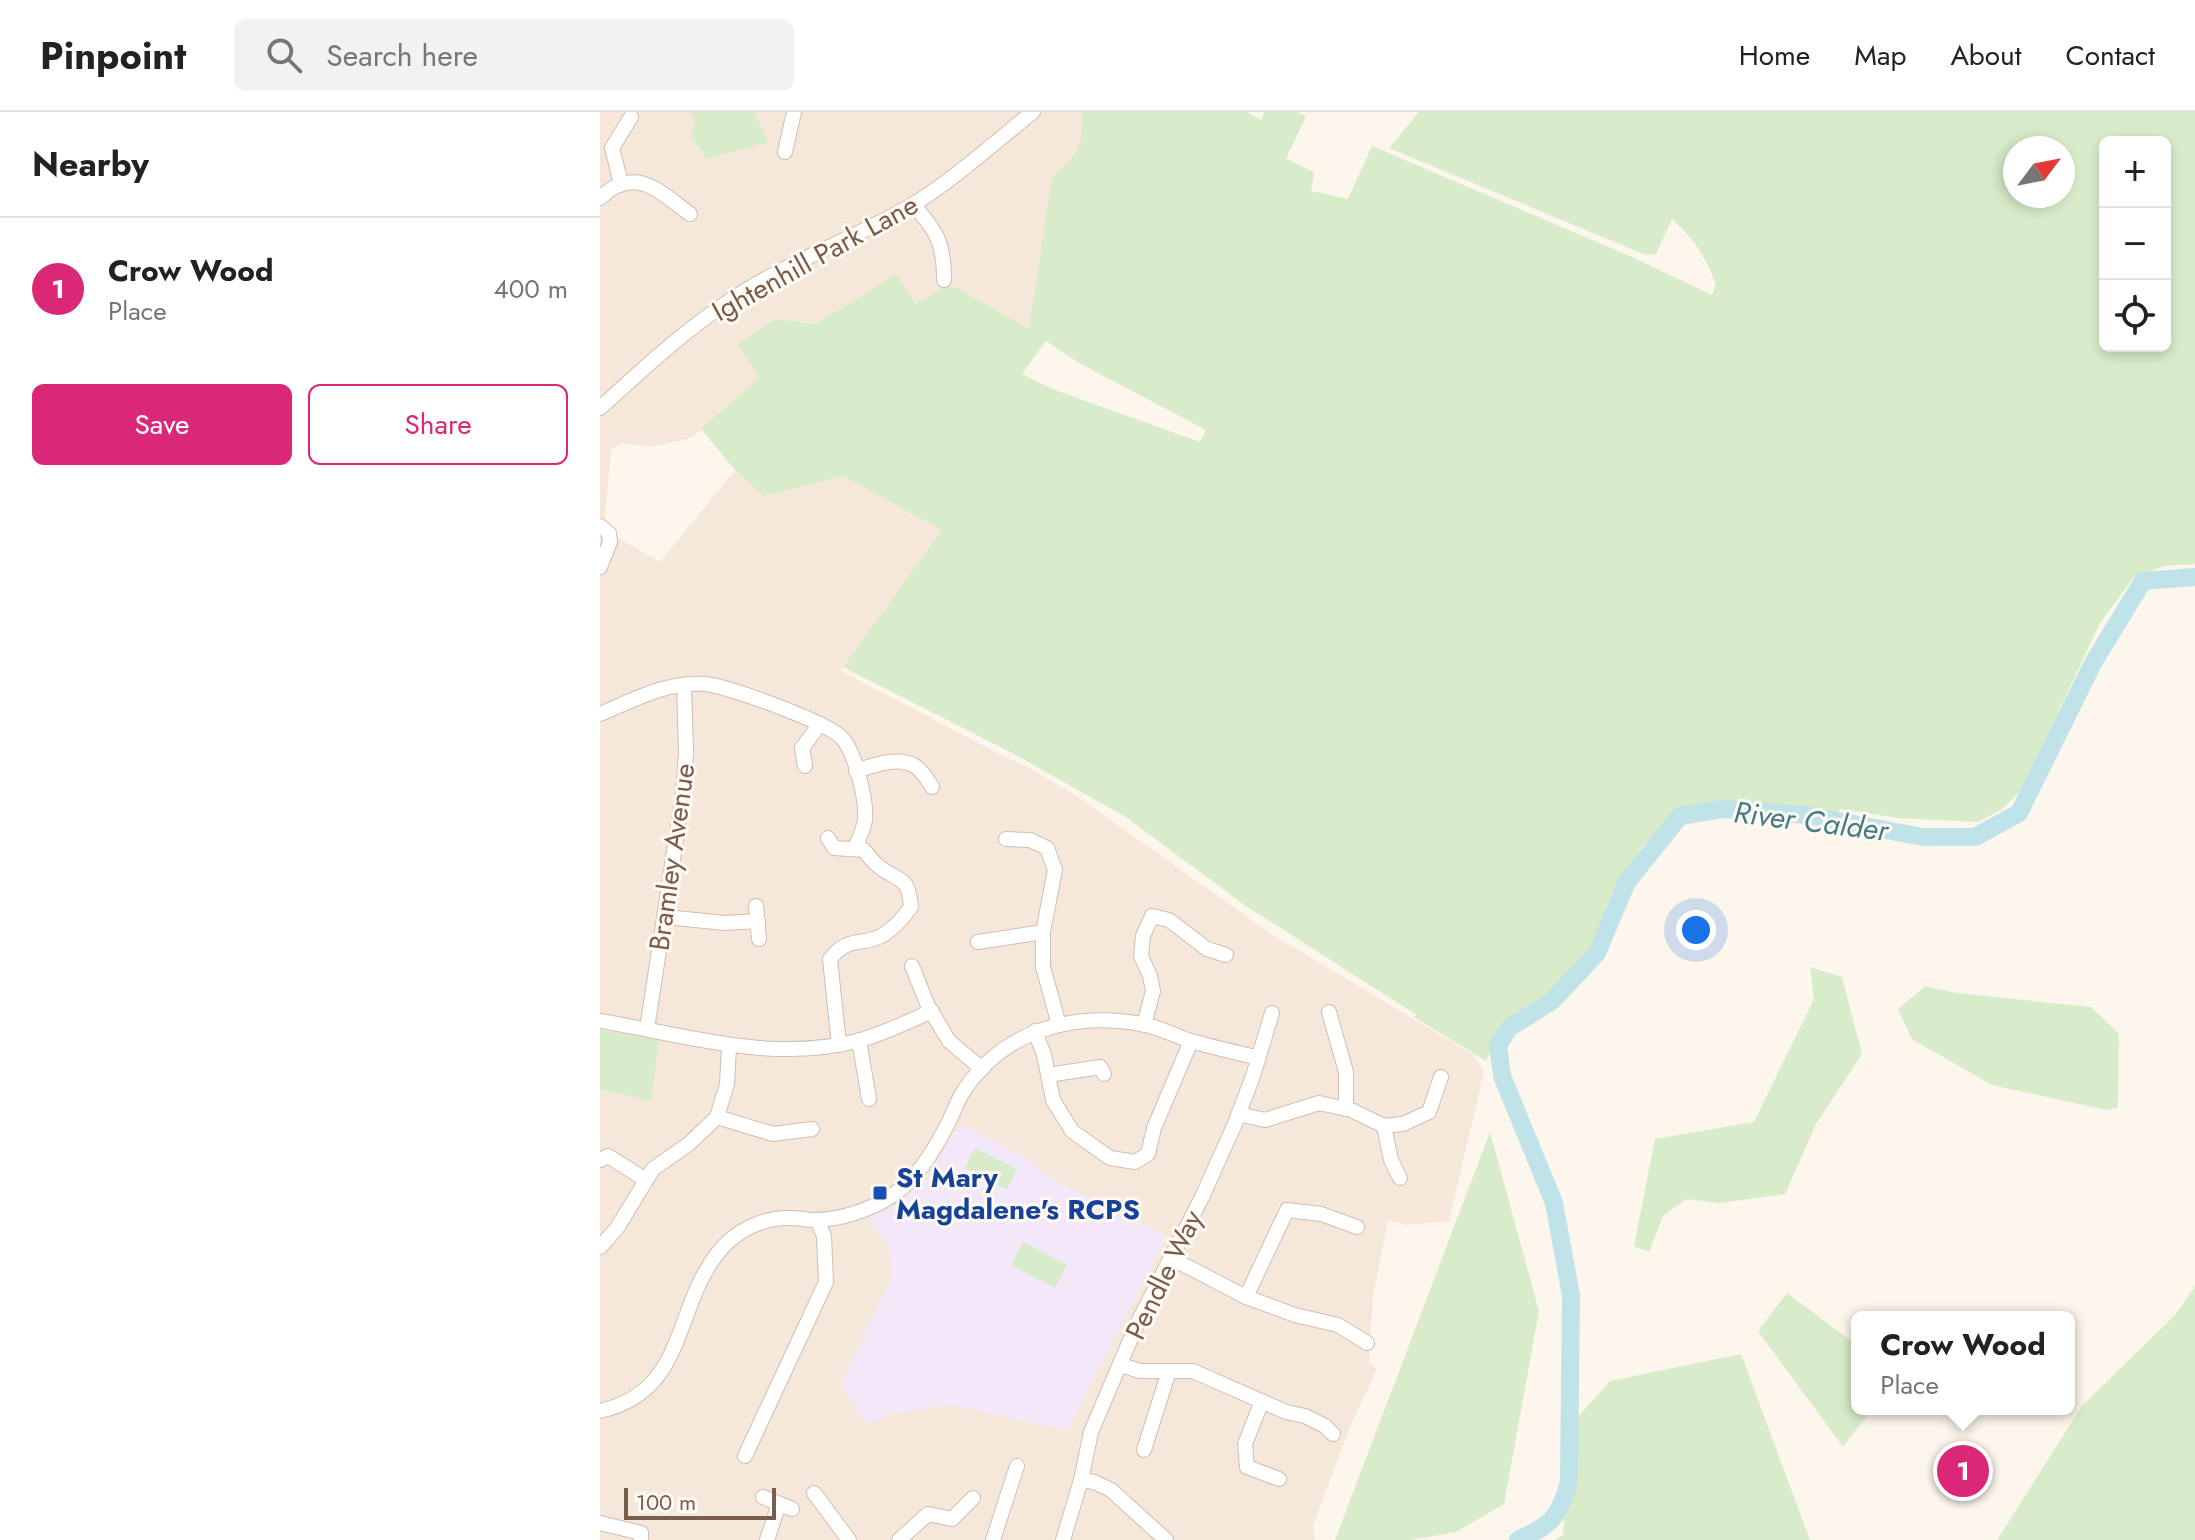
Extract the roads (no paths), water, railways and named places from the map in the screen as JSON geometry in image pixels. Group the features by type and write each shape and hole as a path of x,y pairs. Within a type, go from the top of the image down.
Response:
{"street":[{"path":"785,152 794,112"},
{"name":"Ightenhill Park Lane","path":"600,408 722,305 913,204 1033,112"},
{"path":"621,183 612,148 631,117"},
{"path":"600,198 621,183 650,184 690,214"},
{"path":"913,204 926,219 944,252 944,280"},
{"path":"600,526 609,533 610,542 600,567"},
{"path":"600,714 662,689 707,684 764,700 820,724 842,738 863,789 865,820 855,848"},
{"name":"Bramley Avenue","path":"647,1029 683,793 686,753 684,685"},
{"path":"805,766 802,748 820,724"},
{"path":"856,771 878,763 897,762 916,766 932,787"},
{"path":"828,838 834,848 864,850 881,869 901,878 910,892 911,907 882,936 841,946 830,959 839,1045"},
{"path":"1006,839 1030,840 1047,848 1055,870 1043,932 1043,967 1059,1025"},
{"path":"665,917 725,923 757,914 759,939"},
{"path":"1144,1025 1153,991 1141,956 1143,936 1152,916 1169,920 1207,949 1226,955"},
{"path":"978,942 1043,932"},
{"path":"912,966 949,1041 982,1069"},
{"path":"600,1021 729,1047 788,1050 859,1040 932,1011"},
{"path":"1329,1012 1346,1072 1346,1109"},
{"name":"Pendle Way","path":"1063,1540 1091,1432 1137,1324 1202,1197 1239,1114 1272,1013"},
{"path":"600,1411 619,1407 640,1396 664,1371 705,1275 715,1256 728,1242 742,1231 764,1221 793,1217 817,1220 868,1208 890,1197 918,1174 964,1089 1015,1041 1035,1031 1083,1019 1144,1025 1191,1041 1259,1058"},
{"path":"1035,1031 1044,1055 1053,1100 1072,1131 1110,1158 1135,1162 1148,1154 1154,1128 1191,1041"},
{"path":"859,1040 869,1099"},
{"path":"600,1247 617,1228 653,1169 690,1143 717,1117 727,1084 729,1047"},
{"path":"1048,1075 1100,1067 1104,1074"},
{"path":"1239,1114 1265,1120 1319,1103 1346,1109 1384,1126 1403,1124 1429,1112 1441,1077"},
{"path":"717,1117 773,1134 812,1129"},
{"path":"1384,1126 1391,1160 1400,1178"},
{"path":"600,1160 608,1156 646,1180"},
{"path":"1244,1295 1287,1210 1321,1214 1357,1227"},
{"path":"745,1456 826,1282 824,1236 817,1220"},
{"path":"1171,1258 1244,1295 1295,1315 1338,1325 1367,1343"},
{"path":"1121,1365 1140,1371 1193,1371 1286,1412 1305,1416 1325,1426 1333,1434"},
{"path":"1144,1450 1169,1371"},
{"path":"1262,1401 1245,1444 1247,1467 1279,1479"},
{"path":"993,1540 1017,1466"},
{"path":"1081,1480 1111,1490 1166,1540"},
{"path":"814,1493 849,1540"},
{"path":"763,1497 786,1506 767,1540"},
{"path":"899,1540 928,1514 952,1519 973,1498"},
{"path":"600,1523 641,1533 641,1540"}],"waterway":[{"name":"River Calder","path":"1518,1540 1552,1519 1569,1482 1571,1295 1554,1203 1502,1076 1498,1046 1509,1028 1552,1001 1597,953 1627,882 1680,816 1722,809 1806,815 1923,837 1975,837 2019,813 2093,663 2143,581 2195,577"}],"place":[{"name":"St Mary Magdalene's RCPS","path":"880,1193"},
{"name":"Crow Wood","path":"1963,1471"}]}
